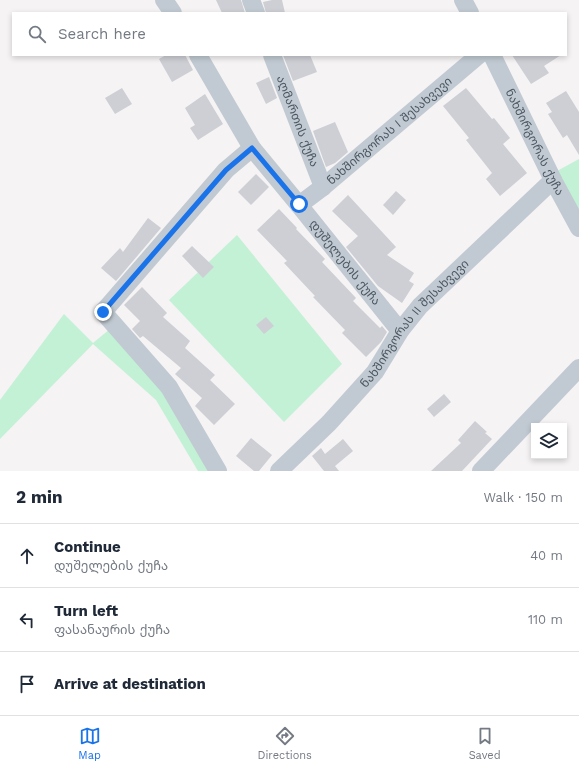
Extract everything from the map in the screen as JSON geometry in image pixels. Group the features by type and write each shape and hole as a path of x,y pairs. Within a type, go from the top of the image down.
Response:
{"street":[{"path":"164,0 171,12"},
{"path":"251,0 256,12"},
{"path":"463,0 469,12"},
{"name":"დუშელების ქუჩა","path":"199,56 252,148 299,204 400,331"},
{"name":"აღმართის ქუჩა","path":"272,56 323,186"},
{"name":"ნახშირგორას I შესახვევი","path":"299,204 323,186 478,56"},
{"name":"ნახშირგორას ქუჩა","path":"492,56 553,180 579,228"},
{"path":"218,471 169,387 103,312 226,170 252,148"},
{"name":"ნახშირგორას II შესახვევი","path":"279,471 329,423 375,372 400,331 420,306 553,180"},
{"path":"481,471 579,368"}],"green space":[{"path":"579,159 579,213 557,171"},
{"path":"237,235 342,364 284,422 169,300"},
{"path":"64,314 93,343 110,329 165,391 209,471 198,471 156,400 93,344 0,439 0,400"}],"building":[{"path":"216,0 241,0 245,12 222,12"},
{"path":"282,0 285,12 266,12 263,2"},
{"path":"164,56 186,56 193,70 172,82 159,59"},
{"path":"283,56 310,56 317,72 293,81"},
{"path":"513,56 559,56 544,66 549,73 531,84"},
{"path":"269,77 277,98 266,104 256,83"},
{"path":"122,88 132,104 115,114 105,98"},
{"path":"466,88 492,119 494,118 510,138 503,144 527,173 500,196 486,179 492,173 466,140 469,138 443,106"},
{"path":"566,91 579,112 579,155 567,135 563,138 548,114 552,112 546,103"},
{"path":"205,94 223,124 198,140 190,128 195,125 185,108"},
{"path":"335,122 348,152 335,163 326,167 313,131"},
{"path":"256,174 269,187 251,205 238,192"},
{"path":"396,191 406,200 393,215 383,205"},
{"path":"348,195 396,247 387,255 414,273 409,281 414,284 402,303 378,286 346,247 358,236 332,211"},
{"path":"279,209 325,259 322,262 356,298 353,301 380,328 382,326 387,332 381,342 366,357 342,333 345,330 313,297 315,296 284,263 287,261 257,230"},
{"path":"148,218 161,228 116,281 101,268 120,248 123,252"},
{"path":"192,246 214,267 203,278 182,256"},
{"path":"142,287 167,313 163,317 190,341 185,348 215,375 210,380 235,404 214,425 195,406 202,398 175,374 181,368 143,336 140,338 132,329 140,321 124,305"},
{"path":"266,317 274,326 264,334 256,325"},
{"path":"444,394 451,402 434,417 427,409"},
{"path":"475,421 492,439 462,471 431,471 461,443 458,440"},
{"path":"251,438 272,455 259,471 254,471 236,456"},
{"path":"343,439 353,451 335,466 339,471 324,471 312,456 321,448 325,454"}],"route":[{"path":"103,312 226,170 252,148 299,204"}]}
